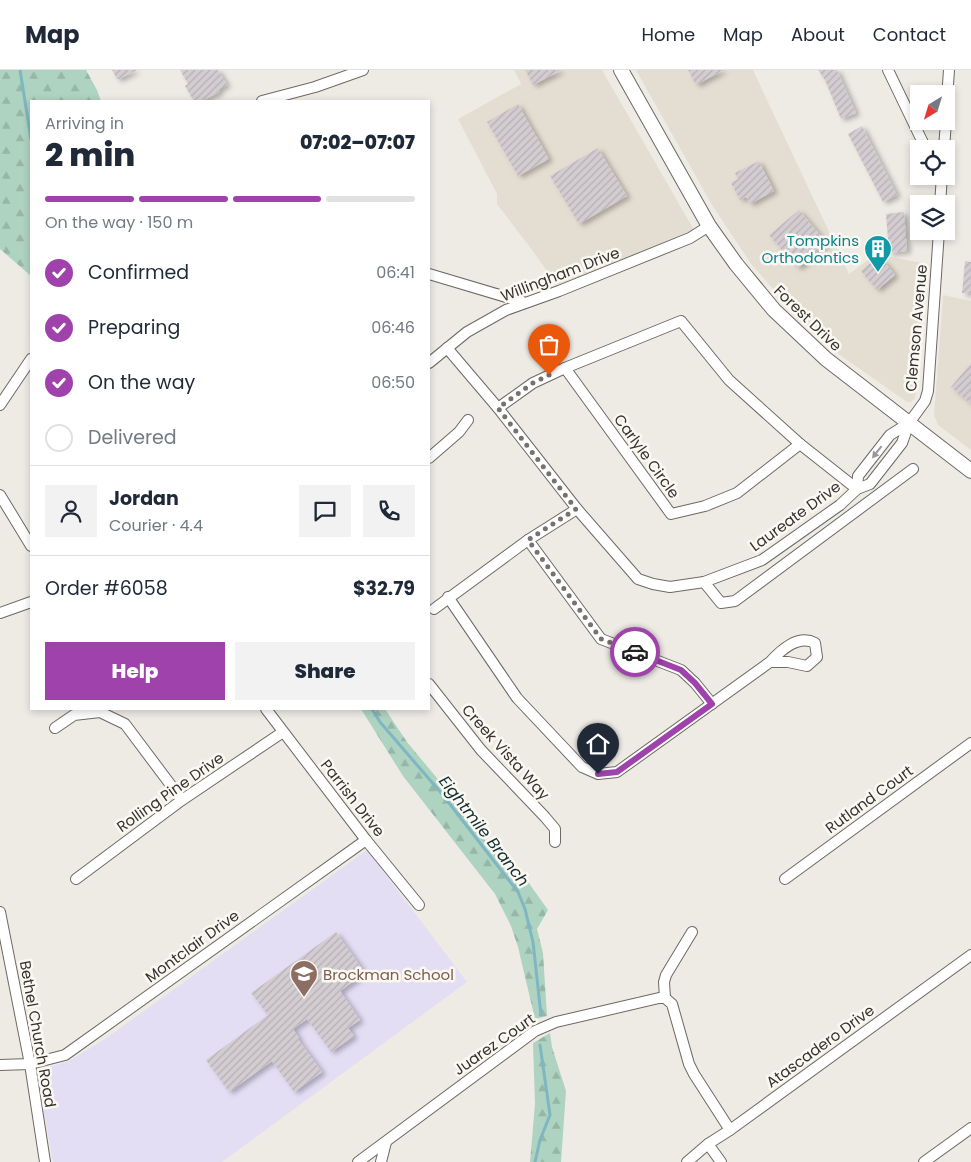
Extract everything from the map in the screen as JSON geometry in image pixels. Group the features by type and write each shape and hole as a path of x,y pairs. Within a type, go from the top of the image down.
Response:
{"main road":[{"name":"Forest Drive","path":"620,70 709,226 736,264 774,310 826,359 971,471"}],"street":[{"path":"266,100 315,87 364,70"},
{"path":"888,70 922,140"},
{"path":"948,85 949,70"},
{"name":"Willingham Drive","path":"430,362 467,332 489,318 523,302 559,291 690,238 709,226"},
{"name":"Clemson Avenue","path":"909,423 925,401 928,390 937,240"},
{"path":"430,274 523,302"},
{"path":"498,408 533,383 681,321 729,380 800,444 857,489"},
{"name":"Laureate Drive","path":"447,348 498,408 576,509 638,579 670,587 704,582 762,560 840,505 857,489 858,476 890,435 909,423"},
{"path":"0,404 30,360"},
{"name":"Carlyle Circle","path":"565,368 671,514 705,506 737,493 800,444"},
{"path":"430,457 459,432 468,420"},
{"path":"704,582 721,603 735,601 913,469"},
{"path":"0,496 30,544"},
{"path":"434,608 528,540 576,509"},
{"path":"528,540 601,639 681,670 695,683 712,704"},
{"path":"448,597 517,698 582,767 598,774 617,772 770,662"},
{"path":"0,613 30,602"},
{"name":"Creek Vista Way","path":"430,685 480,750 555,829 555,842"},
{"name":"Parrish Drive","path":"267,710 366,840 419,904"},
{"path":"55,728 74,716 100,712 125,724 182,800"},
{"name":"Rolling Pine Drive","path":"76,878 182,800 283,732"},
{"name":"Rutland Court","path":"785,879 971,743"},
{"name":"Montclair Drive","path":"0,1065 30,1064 65,1055 366,840"},
{"name":"Bethel Church Road","path":"0,912 30,1064 45,1162"},
{"path":"692,932 666,975 664,982 665,998 672,1004 689,1064 730,1130"},
{"name":"Atascadero Drive","path":"687,1162 708,1144 971,955"},
{"name":"Juarez Court","path":"358,1162 541,1027 665,998"},
{"path":"924,1162 971,1128"},
{"path":"381,1162 386,1142"},
{"path":"708,1144 721,1162"}],"shaded area":[{"path":"514,70 602,70 694,230 559,288 497,204 497,194 458,119 521,84"},
{"path":"636,70 753,70 849,274 876,254 927,264 917,384 915,398 911,402 907,402 840,355 798,317 752,265 712,205"},
{"path":"943,295 971,301 971,450 938,425 934,415"},
{"name":"Brockman School","path":"367,850 467,982 222,1162 53,1162 36,1071 69,1061 105,1039"}],"green space":[{"path":"0,70 86,70 101,100 30,100 30,275 0,249"},
{"path":"362,710 386,710 407,742 451,795 481,837 500,853 511,858 548,910 537,929 543,953 547,1016 535,1019 518,947 511,926 495,894 403,776"},
{"path":"550,1033 552,1047 566,1091 561,1162 530,1162 535,1104 533,1043"}],"building":[{"path":"112,70 137,70 117,79"},
{"path":"180,70 218,70 227,85 219,89 218,93 206,99 193,100 185,86 188,84"},
{"path":"525,70 562,70 533,85"},
{"path":"688,70 724,70 696,85"},
{"path":"818,70 837,70 856,113 841,119 825,80"},
{"path":"518,104 549,159 518,176 487,122"},
{"path":"862,126 897,195 883,202 848,134"},
{"path":"598,148 627,196 579,224 550,176"},
{"path":"759,161 774,191 750,204 746,197 740,200 731,183 738,179 735,173"},
{"path":"799,210 827,243 798,268 769,235"},
{"path":"904,212 907,251 889,253 886,214"},
{"name":"Tompkins Orthodontics","path":"876,258 880,262 883,260 895,275 877,290 861,271"},
{"path":"965,261 971,262 971,294 962,293"},
{"path":"971,363 971,404 951,387"},
{"path":"336,932 365,973 340,991 360,1020 348,1028 354,1036 331,1052 307,1019 293,1029 322,1072 294,1092 272,1061 229,1092 206,1060 268,1015 251,993"}],"waterway":[{"name":"Eightmile Branch","path":"20,70 30,133"},
{"name":"Eightmile Branch","path":"373,710 380,722 442,794 518,892 525,909 533,942 541,1015"},
{"name":"Eightmile Branch","path":"535,1162 540,1140 550,1115 540,1045"}],"way so far":[{"path":"549,375 533,383 498,408 576,509 528,540 601,639 635,652"}],"place":[{"name":"Tompkins Orthodontics","path":"878,273"},
{"name":"Brockman School","path":"304,998"}],"route":[{"path":"598,774 617,772 712,704 695,683 681,670 635,652"}]}
